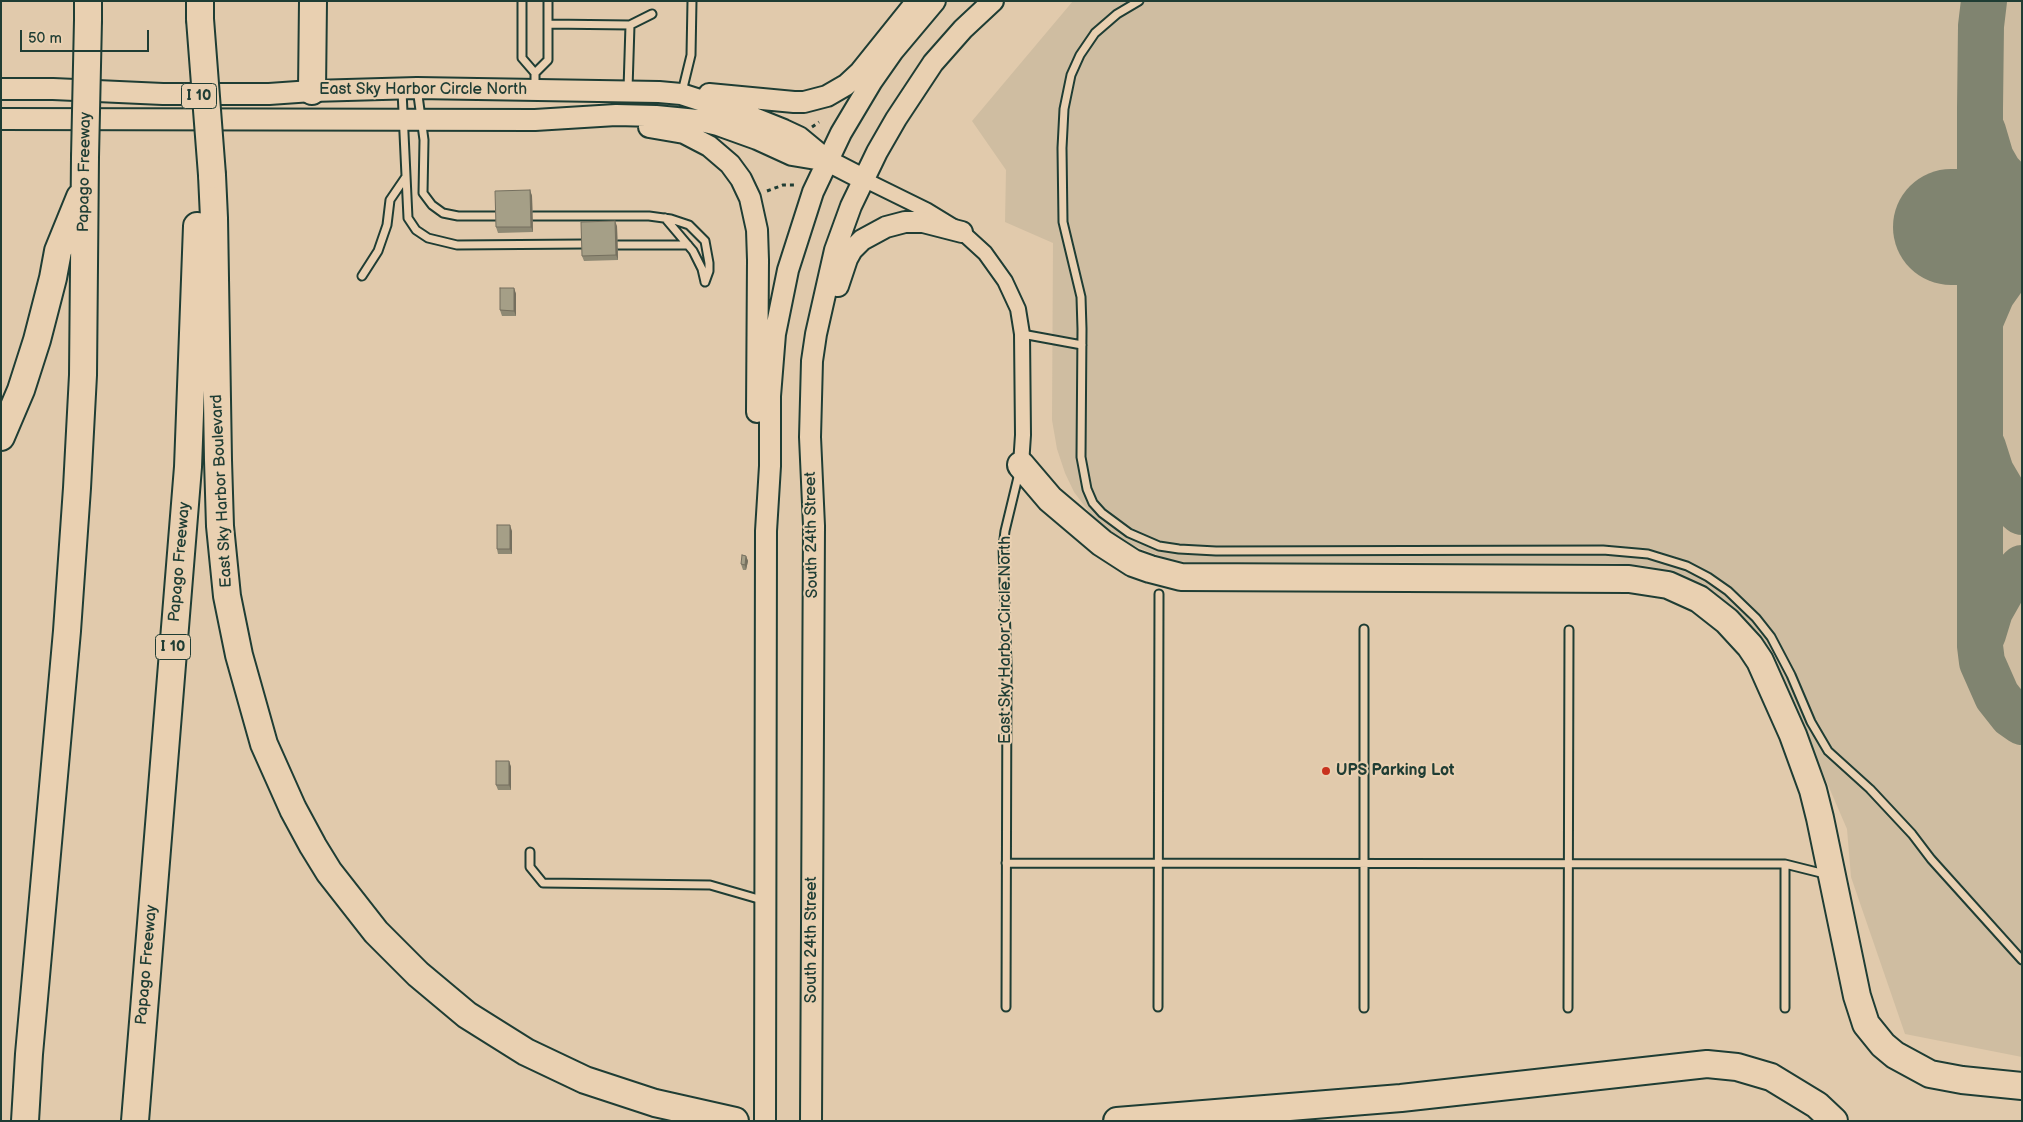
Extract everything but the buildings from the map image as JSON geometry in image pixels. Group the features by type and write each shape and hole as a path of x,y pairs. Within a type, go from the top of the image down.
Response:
{"highway":[{"path":"312,91 313,1"},
{"name":"Papago Freeway","path":"135,1121 188,466 205,174 200,10"},
{"name":"Papago Freeway","path":"25,1121 29,1054 67,631 77,488 83,375 84,187 88,11"},
{"name":"East Sky Harbor Boulevard","path":"205,174 214,218 220,526 227,596 239,655 262,735 293,809 329,872 376,932 418,974 467,1015 526,1052 585,1080 655,1103 725,1119"},
{"path":"1,437 21,390 37,340 47,306 58,251 84,187"},
{"path":"1021,465 1050,499 1102,542 1134,562 1150,569 1181,577 1630,579 1668,585 1685,592 1714,609 1740,633 1760,661 1803,761 1820,818 1861,1011 1866,1024 1883,1045 1912,1066 1930,1074 1962,1080 2022,1086"},
{"path":"1117,1121 1401,1098 1707,1064 1737,1067 1771,1077 1817,1105 1834,1121"}],"main road":[{"path":"681,94 715,94 794,102 804,102 826,96 846,85 860,72 917,1"},
{"path":"765,1121 766,531 770,466 771,389 776,334 788,270 813,192 850,118 872,81 898,45 935,1"},
{"name":"South 24th Street","path":"811,1121 814,526 810,437 812,361 820,308 835,250 864,179 896,119 933,63 963,29 993,1"},
{"name":"East Sky Harbor Circle North","path":"1,89 53,89 163,94 269,94 535,82 681,94 749,116 800,137 828,161 864,179"},
{"path":"535,82 535,120 652,127 675,130 693,136 716,151 730,164 750,198 757,230 758,260 756,467 766,531"},
{"path":"250,120 287,105 312,91"},
{"name":"East Sky Harbor Circle North","path":"1,118 535,120 616,115 677,117 697,120 732,130 792,155 828,161"},
{"path":"814,526 823,434 824,388 828,344 835,301 847,259 862,240 875,232 896,224 923,222 962,232"}],"street":[{"name":"East Sky Harbor Circle North","path":"864,179 926,210 962,232 985,253 1005,281 1018,309 1022,334 1023,426 1021,465"}],"lane":[{"path":"522,1 522,58 535,82"},
{"path":"535,82 548,60 548,1"},
{"path":"681,94 691,55 692,1"},
{"path":"1138,1 1117,14 1095,33 1080,55 1071,75 1064,109 1062,222 1081,297 1080,456 1087,489 1094,502 1115,523 1129,533 1159,546 1179,549 1216,551 1627,551 1668,559 1708,577 1742,602 1771,637 1811,722 1828,752 1870,790 1912,834 1931,859 2022,960"},
{"path":"548,24 630,25 652,14"},
{"path":"628,91 630,25"},
{"path":"409,88 412,119 405,178 408,218 416,230 428,238 457,245 583,244"},
{"path":"409,88 412,119 424,140 423,193 432,205 443,213 458,216 498,216"},
{"path":"362,276 378,251 387,225 390,200 405,178"},
{"path":"533,216 650,216 664,218 689,225 705,241 709,271 705,282 702,269 688,245 664,218"},
{"path":"618,245 688,245"},
{"path":"1022,334 1082,345"},
{"name":"East Sky Harbor Circle North","path":"1006,1007 1007,665 1003,547 1021,465"},
{"path":"1158,1007 1159,594"},
{"path":"1364,629 1364,1008"},
{"path":"1568,1008 1569,630"},
{"path":"530,852 530,867 543,883 710,885 765,901"},
{"path":"1006,863 1785,864 1832,876"},
{"path":"1785,864 1785,1008"}],"path":[{"path":"818,115 819,122 824,124"},
{"path":"760,194 783,185 796,185"}],"shaded area":[{"path":"1073,1 2022,1 2022,1057 1905,1034 1851,877 1847,829 1774,660 1757,633 1744,618 1705,588 1678,575 1648,566 1614,563 1186,562 1167,559 1130,544 1105,529 1093,517 1074,492 1065,473 1057,449 1052,420 1053,243 1005,222 1006,170 972,121"}],"taxiway":[{"path":"1984,1 1981,26 1980,108 1980,646 1982,662 1997,696 2012,715 2022,722"},
{"path":"1983,131 1991,158 1999,172 2022,196"},
{"path":"1980,322 1992,294 2009,270 2022,258"},
{"path":"1983,447 1991,472 2007,499 2022,512"},
{"path":"1983,634 1990,611 2003,588 2022,568"}],"runway":[{"path":"1951,227 2022,227"}],"place":[{"name":"UPS Parking Lot","path":"1326,771"}]}
